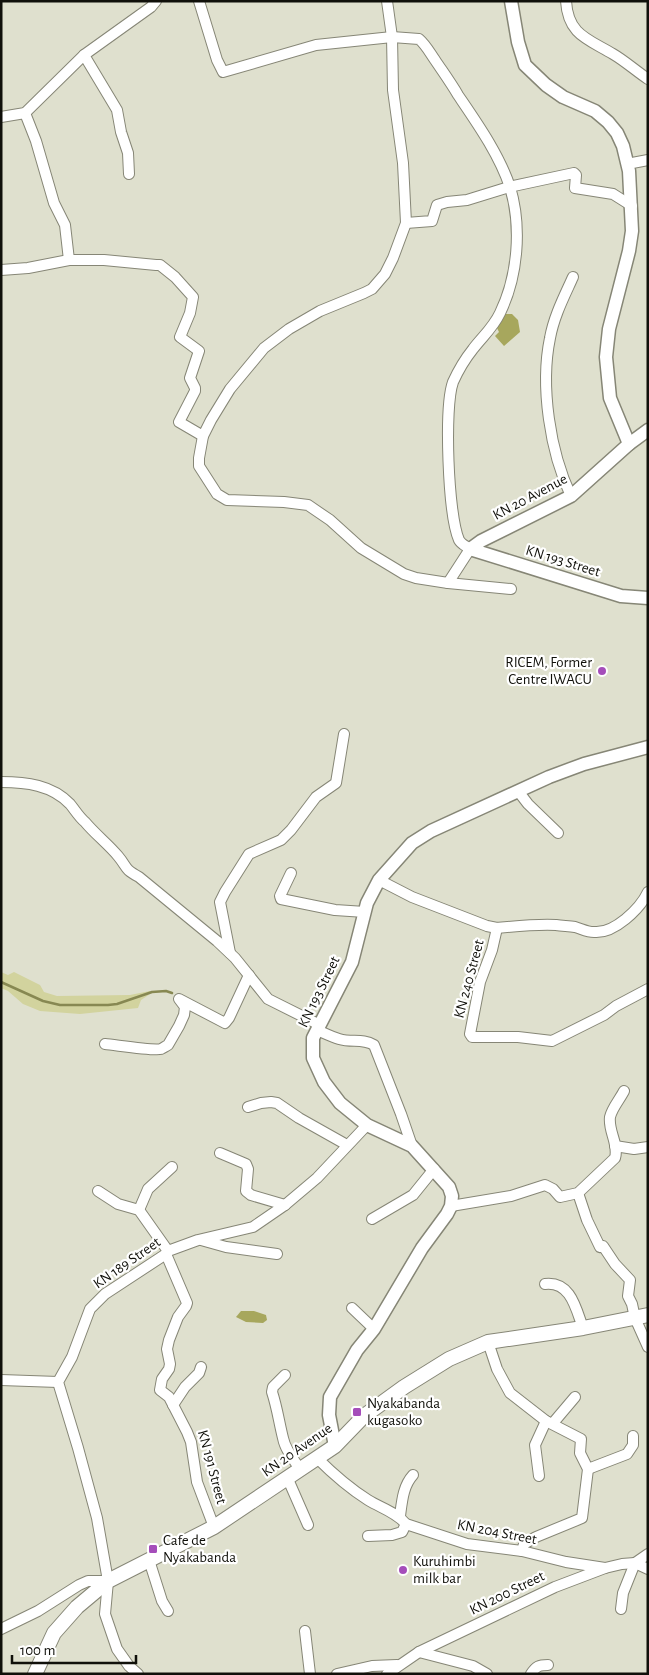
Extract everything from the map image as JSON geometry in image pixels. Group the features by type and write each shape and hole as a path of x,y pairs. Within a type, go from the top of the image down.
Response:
{"main road":[{"name":"KN 20 Avenue","path":"35,1674 54,1633 77,1607 108,1581 214,1527 335,1446 364,1416 404,1387 450,1359 488,1342 583,1328 641,1317"}],"street":[{"path":"1,117 24,113 84,55 151,8 156,1"},
{"path":"199,1 219,66 223,72 316,45 392,38 416,38 422,41 482,131 509,187 516,215 516,247 508,290 500,314 460,369 453,383 449,404 450,478 455,529 459,542 470,549 448,583"},
{"path":"386,1 392,38 393,90 402,157 406,223 393,258 384,274 364,294 312,316 288,329 264,348 230,389 211,420 204,436 199,466 217,494 227,500 284,502 308,505 330,520 361,548 404,574 416,578 448,583 511,589"},
{"path":"511,1 518,42 525,66 546,85 564,97 594,111 608,122 617,133 628,164 632,230 629,251 609,329 606,357 610,398 629,444"},
{"path":"566,1 569,19 575,30 586,40 612,53 648,80"},
{"path":"84,55 117,110 121,132 128,153 129,174"},
{"path":"24,113 32,131 54,203 65,225 69,260"},
{"path":"628,164 648,160"},
{"path":"406,223 432,221 437,205 447,202 467,200 509,187 574,173 576,175 575,188 613,194 632,206"},
{"path":"1,270 28,268 69,260 121,261 160,265 175,276 193,297 190,313 180,337 199,352 190,378 195,392 179,422 204,436"},
{"path":"571,496 563,479 554,446 548,413 547,373 550,339 558,310 573,277"},
{"name":"KN 20 Avenue","path":"470,549 489,537 571,496 629,444 648,430"},
{"name":"KN 193 Street","path":"470,549 621,596 648,598"},
{"path":"230,953 220,902 225,892 249,854 281,840 316,797 336,783 344,734"},
{"name":"KN 193 Street","path":"451,1206 450,1186 434,1168 412,1146 367,1125 340,1103 324,1082 312,1058 313,1038 352,962 368,903 379,880 412,844 431,831 549,777 584,764 648,747"},
{"path":"1,782 21,782 57,793 69,803 83,821 118,856 126,870 139,876 217,941 230,953 268,999 340,1039 366,1040 374,1045 412,1146"},
{"path":"518,791 528,804 558,832"},
{"path":"291,873 280,896 281,899 335,910 365,912"},
{"name":"KN 240 Street","path":"379,880 412,897 487,926 497,928 492,950 480,982 470,1034 472,1037 518,1037 552,1041 604,1015 616,1006 648,989"},
{"path":"497,928 554,925 602,932 617,925 637,911 648,892"},
{"path":"105,1044 149,1049 164,1048 168,1045 184,1015 185,1007 179,999 225,1023 230,1018 249,975"},
{"path":"335,1446 329,1415 330,1397 357,1350 374,1328 422,1248 451,1206 511,1196 545,1185 553,1189 560,1197 578,1192 615,1158 617,1151 610,1122 611,1114 624,1091"},
{"path":"248,1107 261,1103 277,1103 299,1118 347,1145"},
{"name":"KN 189 Street","path":"58,1382 72,1357 90,1309 105,1294 167,1253 198,1240 254,1227 285,1205 316,1178 367,1125"},
{"path":"615,1146 634,1149 648,1148"},
{"path":"220,1153 246,1164 248,1168 246,1192 285,1205"},
{"path":"139,1210 148,1189 172,1167"},
{"path":"372,1219 413,1195 434,1168"},
{"path":"98,1192 118,1204 139,1210 167,1253"},
{"path":"578,1192 587,1220 600,1247 603,1246 615,1264 630,1280 628,1296 641,1317 648,1347"},
{"path":"198,1240 226,1247 277,1254"},
{"name":"KN 191 Street","path":"167,1253 187,1303 178,1318 169,1340 167,1349 170,1364 162,1379 160,1390 169,1397 191,1442 197,1482 214,1527"},
{"path":"546,1284 555,1283 563,1287 574,1303 583,1328"},
{"path":"352,1308 374,1328"},
{"path":"488,1342 497,1369 510,1393 549,1422 581,1438 580,1453 588,1469 582,1518 536,1537 524,1544 522,1551"},
{"path":"173,1405 185,1387 199,1373 201,1367"},
{"path":"286,1376 273,1387 272,1392 283,1439 300,1469"},
{"path":"1,1380 58,1382 97,1518 108,1581 105,1614 117,1649 129,1666 138,1674"},
{"path":"539,1476 535,1445 549,1422 575,1397"},
{"path":"588,1469 628,1454 633,1445 633,1436"},
{"name":"KN 204 Street","path":"317,1458 341,1482 403,1520 467,1544 522,1551 566,1562 605,1568"},
{"path":"368,1536 392,1535 402,1532 404,1489 413,1475"},
{"path":"287,1477 308,1525"},
{"path":"621,1608 623,1593 635,1564 648,1554"},
{"path":"149,1560 162,1601 168,1611"},
{"name":"KN 200 Street","path":"387,1674 419,1652 555,1586 605,1568 635,1564 648,1569"},
{"path":"1,1628 38,1611 88,1581 108,1581"},
{"path":"305,1631 310,1674"},
{"path":"419,1652 473,1666 487,1674"},
{"path":"337,1674 372,1666 400,1664"},
{"path":"531,1674 539,1665 548,1665"}],"green space":[{"path":"1,972 8,975 14,972 40,985 44,992 57,996 130,995 150,991 150,994 141,1000 138,1008 80,1014 40,1011 23,1004 8,991 1,988"}],"shaded area":[{"path":"501,314 512,314 518,320 520,332 504,346 495,336 499,332 495,324"},
{"path":"241,1311 254,1311 266,1315 267,1320 263,1323 246,1322 236,1317"}],"waterway":[{"path":"1,982 43,1001 60,1005 108,1005 117,1004 152,992 166,991 172,993"}],"place":[{"name":"RICEM, Former Centre IWACU","path":"602,671"},
{"name":"Nyakabanda kugasoko","path":"357,1412"},
{"name":"Cafe de Nyakabanda","path":"153,1549"},
{"name":"Kuruhimbi milk bar","path":"403,1570"}]}
